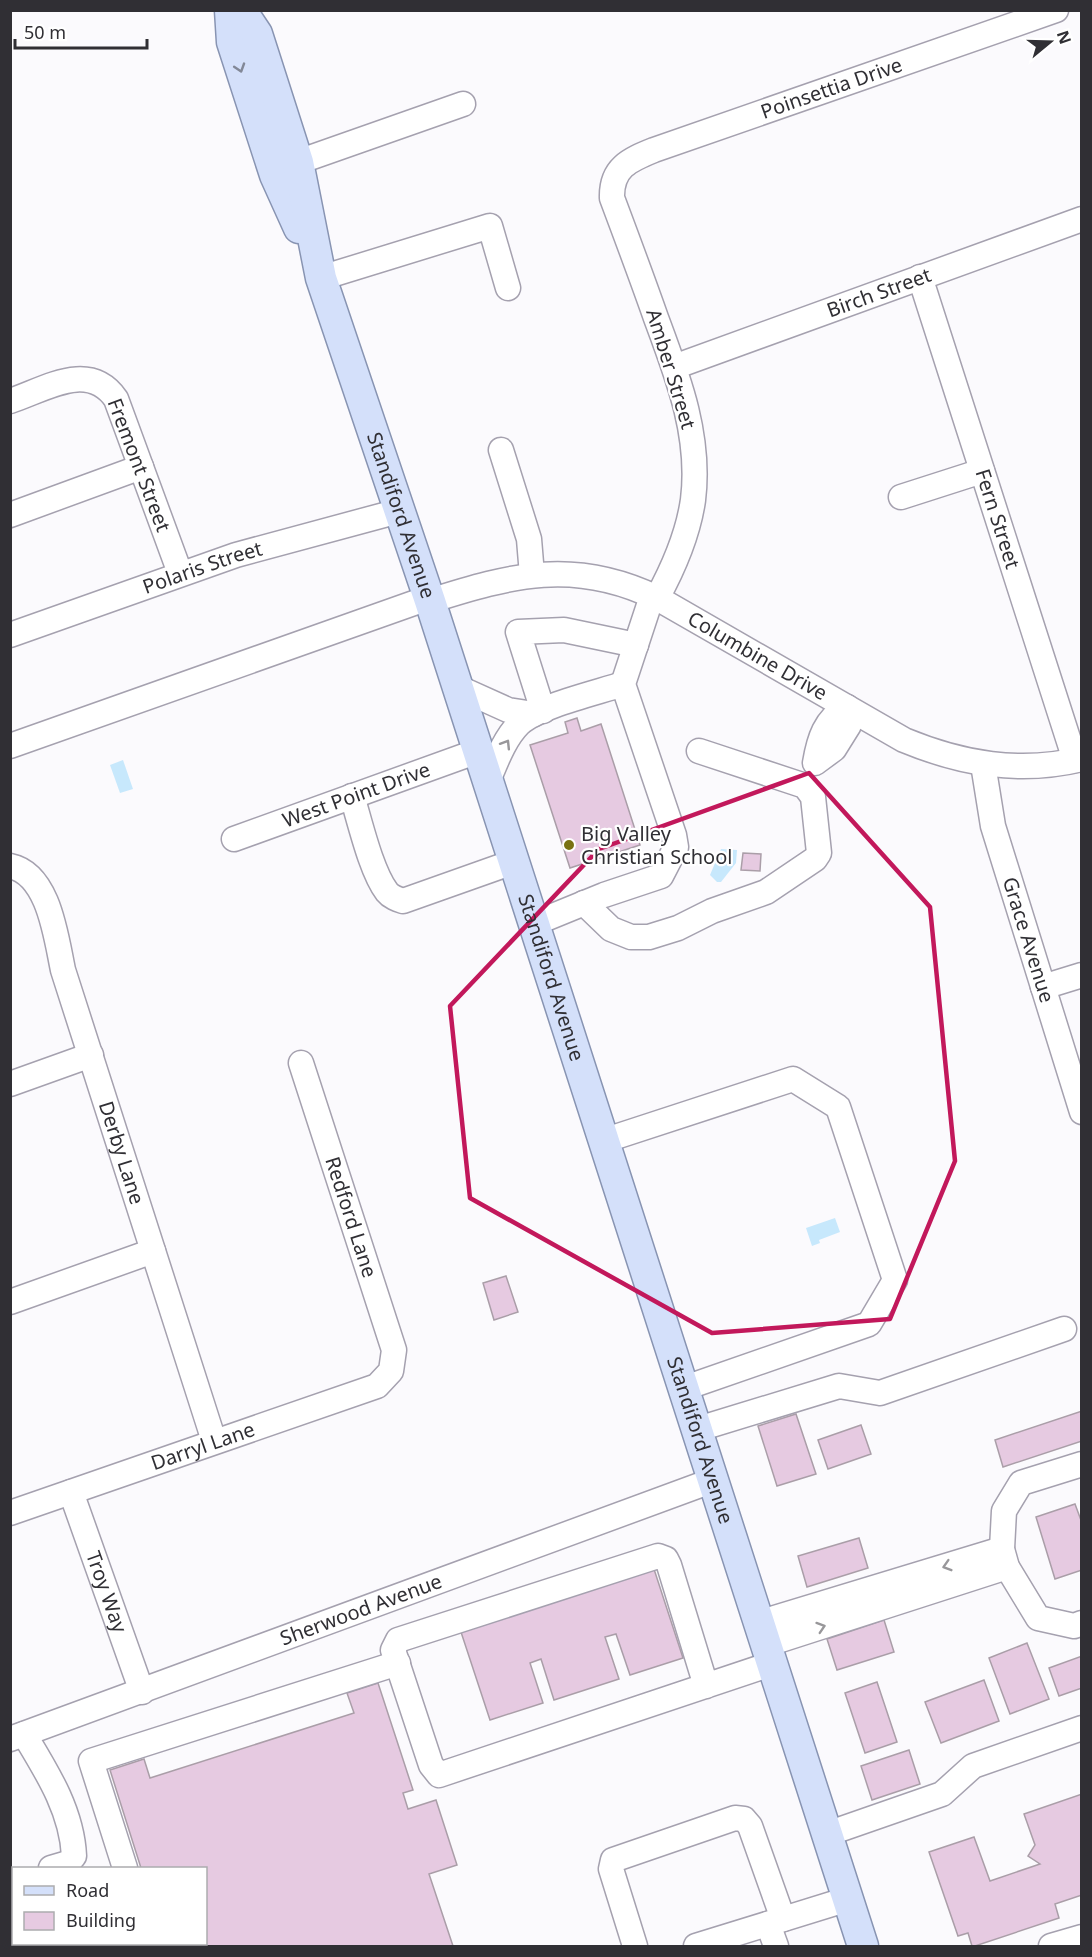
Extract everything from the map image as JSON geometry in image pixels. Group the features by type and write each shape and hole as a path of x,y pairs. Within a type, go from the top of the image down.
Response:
{"main road":[{"path":"230,10 232,42 275,175 321,278"},
{"name":"Standiford Avenue","path":"242,10 257,34 298,162 321,278 488,781 711,1481 863,1947"}],"street":[{"name":"Poinsettia Drive","path":"615,175 629,160 654,150 1056,10"},
{"path":"298,162 463,104"},
{"name":"Amber Street","path":"615,175 612,198 674,367 693,437 693,500 686,533 673,569 655,597 623,684"},
{"name":"Birch Street","path":"674,367 1082,219"},
{"path":"321,278 490,226 507,288"},
{"name":"Fern Street","path":"920,277 1078,760"},
{"name":"Fremont Street","path":"10,401 75,379 98,381 109,388 116,399 180,573"},
{"path":"501,450 529,539 531,574"},
{"path":"10,515 141,467"},
{"path":"901,497 982,471"},
{"name":"Polaris Street","path":"10,635 236,555 399,511"},
{"name":"Columbine Drive","path":"10,746 429,600 495,580 531,574 590,577 618,583 655,597 904,740 938,754 983,764 1014,767 1078,760"},
{"path":"538,712 518,632 564,630 636,645"},
{"path":"488,781 507,741 519,724 538,712 623,684 676,847 661,876 533,924"},
{"path":"457,687 508,710 538,712"},
{"path":"805,786 815,763 818,741 832,715 847,707"},
{"name":"West Point Drive","path":"234,839 478,751"},
{"path":"584,903 611,929 631,938 648,937 678,928 712,911 766,892 815,859 819,853 813,797 805,786 699,751"},
{"name":"Grace Avenue","path":"983,764 993,826 1082,1112"},
{"path":"352,796 380,879 388,894 395,899 403,901 513,861"},
{"name":"Derby Lane","path":"17,868 36,881 42,892 63,970 214,1441"},
{"path":"1043,987 1082,975"},
{"path":"10,1084 91,1055"},
{"name":"Redford Lane","path":"301,1064 394,1350 391,1371"},
{"path":"603,1141 793,1079 838,1107 896,1280 869,1323 682,1389"},
{"path":"10,1302 153,1251"},
{"path":"695,1431 839,1386 880,1393 1064,1329"},
{"name":"Darryl Lane","path":"10,1513 376,1386 391,1371"},
{"path":"1082,1464 1020,1483 1005,1511 1004,1558 1038,1618 1074,1626 1082,1623"},
{"name":"Sherwood Avenue","path":"17,1736 142,1692 711,1481"},
{"name":"Troy Way","path":"71,1492 142,1692"},
{"path":"706,1686 669,1565 666,1559 658,1556 399,1640 393,1650 431,1766 439,1775 706,1686 765,1644 1004,1558"},
{"path":"125,1867 91,1761 398,1663"},
{"path":"827,1834 942,1794 973,1766 1082,1728"},
{"path":"17,1736 56,1788 74,1844 74,1857 68,1863 57,1867"},
{"path":"635,1947 611,1869 613,1860 735,1818 744,1819 750,1826 776,1921 776,1947"},
{"path":"696,1947 848,1899"}],"highlighted area":[{"path":"809,773 930,907 955,1161 890,1319 712,1333 470,1198 450,1006 599,849"}],"water":[{"path":"123,760 133,789 120,793 110,765"},
{"path":"721,849 737,850 736,863 721,882 717,882 710,875"},
{"path":"835,1218 840,1232 819,1240 820,1243 812,1246 806,1228"}],"building":[{"path":"577,718 581,731 601,724 640,845 570,868 530,745 568,733 565,722"},
{"path":"743,853 761,854 760,871 741,870"},
{"path":"506,1276 518,1312 494,1320 483,1283"},
{"path":"1082,1411 1082,1441 1003,1467 995,1440"},
{"path":"796,1414 816,1474 777,1486 758,1426"},
{"path":"861,1425 871,1454 828,1469 818,1440"},
{"path":"1075,1504 1082,1523 1082,1570 1055,1579 1036,1517"},
{"path":"859,1538 868,1568 807,1587 798,1556"},
{"path":"652,1563 683,1658 630,1675 616,1634 605,1637 619,1679 554,1700 541,1659 530,1663 543,1703 490,1720 459,1626"},
{"path":"884,1620 894,1652 837,1670 827,1639"},
{"path":"1027,1643 1049,1699 1010,1714 989,1658"},
{"path":"1082,1656 1082,1688 1059,1696 1049,1668"},
{"path":"984,1680 999,1721 941,1743 925,1702"},
{"path":"877,1682 897,1742 865,1753 845,1693"},
{"path":"378,1683 413,1790 403,1793 408,1809 436,1800 457,1865 429,1874 453,1946 181,1946 207,1945 207,1867 141,1867 110,1770 144,1759 150,1778 354,1713 347,1693"},
{"path":"909,1750 920,1784 872,1800 861,1766"},
{"path":"1082,1794 1082,1895 1055,1904 1059,1918 975,1946 972,1946 968,1933 958,1936 929,1852 974,1837 990,1881 1040,1864 1028,1856 1035,1845 1024,1814"}],"place":[{"name":"Big Valley Christian School","path":"569,845"}]}
